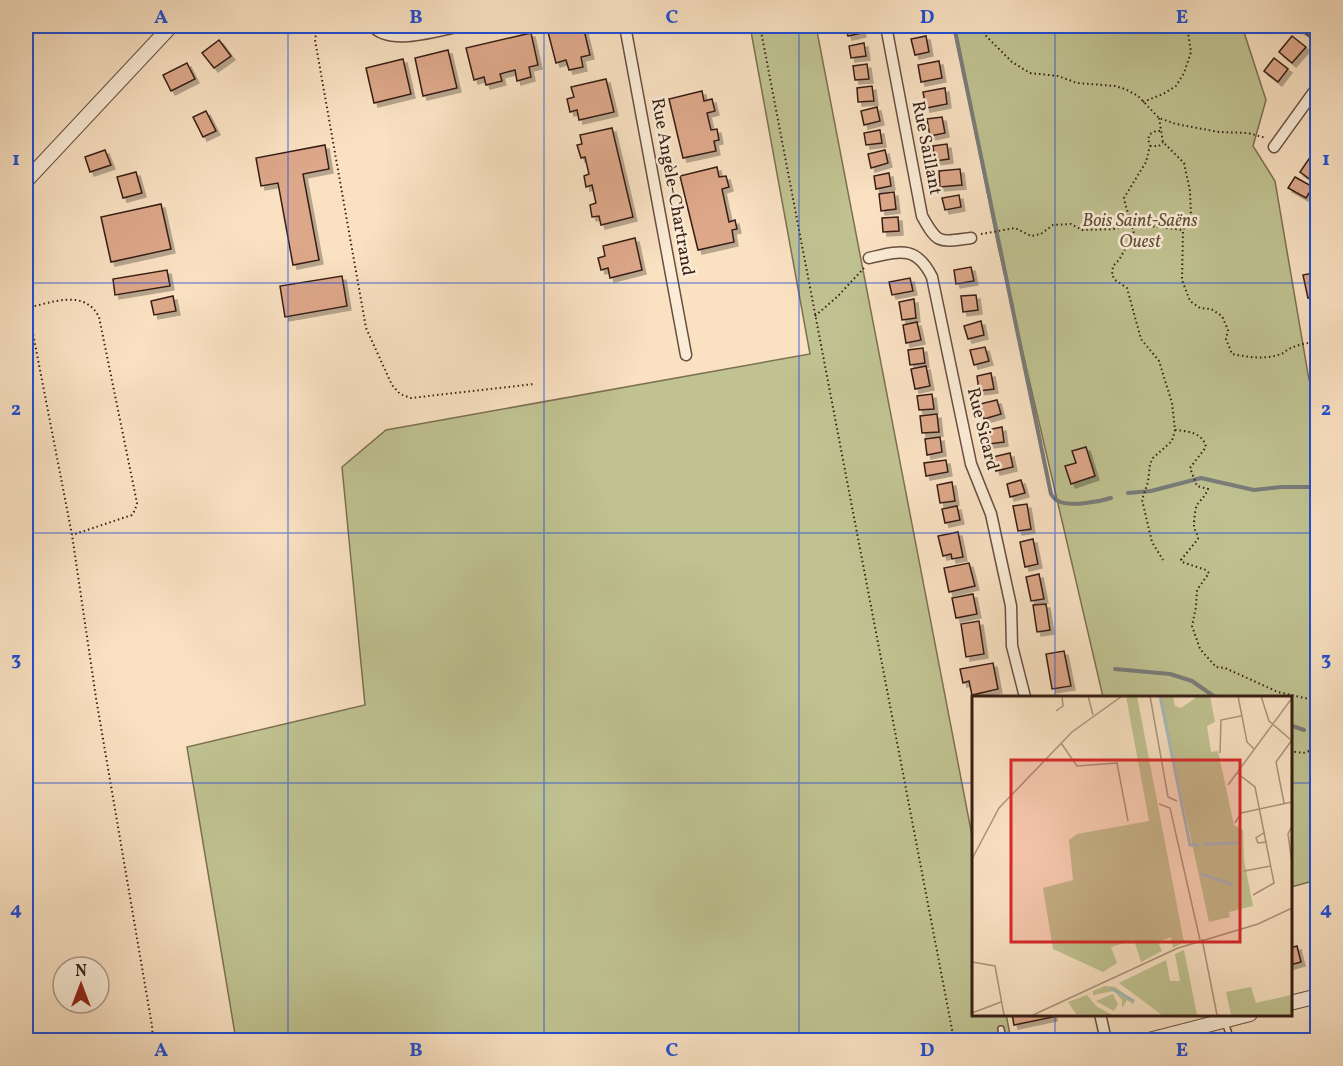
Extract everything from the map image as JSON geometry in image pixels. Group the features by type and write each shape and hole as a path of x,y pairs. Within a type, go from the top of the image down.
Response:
{"street":[{"path":"26,181 171,26"},
{"path":"372,26 387,36 401,37 462,26"},
{"name":"Rue Angèle-Chartrand","path":"625,26 686,355"},
{"name":"Rue Saillant","path":"886,26 922,216 934,237 945,242 971,238"},
{"path":"1275,145 1317,86"},
{"name":"Rue Sicard","path":"869,258 894,252 913,254 925,263 932,278 971,464 991,514 1011,606 1012,646 1025,696"},
{"path":"1292,1002 1317,996"},
{"path":"1100,1015 1106,1041"},
{"path":"1149,1041 1245,1015"}],"lane":[{"path":"1224,1020 1231,1041"},
{"path":"1000,1029 1003,1041"}],"path":[{"path":"323,26 317,29 315,40 366,328 392,385 400,393 411,398 534,384"},
{"path":"760,26 954,1041"},
{"path":"976,26 1012,62 1030,73 1058,76 1077,83 1115,86 1132,91 1159,118 1176,124 1219,132 1259,135 1275,145"},
{"path":"1143,102 1176,86 1184,73 1191,52 1187,26"},
{"path":"1159,118 1163,142 1184,163 1190,191 1191,217 1183,230 1182,280 1190,301 1200,308 1211,309 1222,316 1228,330 1226,339 1232,354 1265,357 1282,354 1289,348 1305,343 1317,342"},
{"path":"1160,131 1150,134 1146,162 1124,198 1136,240 1125,248 1113,266 1112,275 1127,288 1141,339 1159,361 1172,403 1175,430 1172,441 1150,464 1148,482 1142,500 1152,542 1163,560"},
{"path":"1150,146 1159,146 1163,142"},
{"path":"971,238 982,233 1015,228 1031,236 1041,234 1053,225 1071,224 1082,230 1116,229 1133,224 1183,230"},
{"path":"815,316 837,297 867,265 869,258"},
{"path":"72,535 132,515 137,503 99,317 93,306 84,300 72,299 27,308 72,535 96,698 153,1041"},
{"path":"1175,430 1185,431 1202,438 1206,447 1190,468 1197,486 1208,489 1196,510 1194,526 1199,535 1181,560 1209,573 1197,590 1193,615 1192,626 1200,649 1216,667 1225,668 1278,692 1317,701"},
{"path":"1292,751 1303,753 1317,748"}],"green space":[{"path":"750,26 816,26 972,836 972,1015 1006,1015 1011,1040 939,1040 937,1034 921,1040 236,1040 187,747 365,705 342,467 386,430 810,354"},
{"name":"Bois Saint-Saëns Ouest","path":"954,26 1242,26 1266,100 1253,146 1275,181 1309,380 1317,384 1317,880 1292,887 1292,696 1103,696 998,246"}],"building":[{"path":"583,26 590,55 581,57 583,67 569,70 566,60 556,63 548,32"},
{"path":"845,26 860,26 862,33 848,36"},
{"path":"1297,26 1317,26 1309,36"},
{"path":"531,33 538,65 529,67 531,77 517,81 515,70 500,74 502,81 486,85 484,77 474,80 466,48"},
{"path":"926,36 929,52 915,55 911,39"},
{"path":"1292,36 1306,47 1292,63 1279,52"},
{"path":"219,40 231,56 214,68 202,53"},
{"path":"864,43 866,56 851,58 849,46"},
{"path":"448,50 457,88 423,96 415,58"},
{"path":"1274,58 1288,69 1278,82 1264,71"},
{"path":"403,59 411,94 374,103 366,68"},
{"path":"939,61 942,78 921,82 918,65"},
{"path":"187,63 195,79 171,91 163,75"},
{"path":"867,64 869,79 855,80 853,66"},
{"path":"606,79 614,112 579,120 577,110 570,112 567,99 574,97 571,87"},
{"path":"872,86 874,101 858,102 857,88"},
{"path":"945,88 947,104 926,108 923,92"},
{"path":"702,91 704,101 712,99 715,111 707,113 711,130 717,129 719,140 714,141 716,151 683,158 669,99"},
{"path":"877,107 880,121 864,125 861,111"},
{"path":"206,111 216,131 203,137 193,117"},
{"path":"942,117 945,133 930,136 927,119"},
{"path":"612,128 633,217 601,225 599,216 592,217 590,205 596,203 592,185 586,187 584,176 589,174 585,157 581,158 577,145 582,144 580,135"},
{"path":"880,130 882,143 866,145 864,133"},
{"path":"947,144 949,159 935,161 933,146"},
{"path":"325,145 329,169 303,174 319,260 293,265 278,183 261,186 256,158"},
{"path":"105,150 111,165 90,172 85,157"},
{"path":"885,150 888,163 871,168 868,154"},
{"path":"1313,153 1318,156 1318,180 1315,183 1300,172"},
{"path":"717,167 719,177 726,176 729,187 722,189 729,222 735,220 737,229 732,230 734,242 698,250 680,176"},
{"path":"960,169 962,185 940,187 939,171"},
{"path":"136,172 142,193 123,198 117,177"},
{"path":"889,173 891,186 876,189 874,176"},
{"path":"1295,177 1313,187 1306,198 1288,188"},
{"path":"894,192 896,209 881,211 879,194"},
{"path":"959,195 961,207 945,210 942,198"},
{"path":"161,204 171,249 111,262 101,217"},
{"path":"898,217 899,231 883,232 882,218"},
{"path":"635,238 642,270 610,278 608,268 601,270 598,258 605,256 603,246"},
{"path":"971,267 974,281 956,284 954,270"},
{"path":"167,270 170,286 115,295 113,279"},
{"path":"1318,272 1318,296 1308,298 1303,275"},
{"path":"342,276 347,306 285,317 280,286"},
{"path":"910,278 913,291 892,295 889,282"},
{"path":"976,295 978,310 963,312 961,296"},
{"path":"173,296 176,311 154,315 151,301"},
{"path":"914,299 916,318 902,320 899,302"},
{"path":"981,321 984,335 968,339 964,326"},
{"path":"917,322 921,340 906,343 903,325"},
{"path":"985,347 989,361 974,365 970,350"},
{"path":"923,348 925,363 910,365 908,350"},
{"path":"926,366 930,386 915,389 911,369"},
{"path":"991,373 994,389 979,391 977,376"},
{"path":"932,394 934,409 919,410 917,396"},
{"path":"997,400 1001,414 984,419 980,404"},
{"path":"937,414 939,432 922,433 920,416"},
{"path":"1002,427 1004,442 989,444 987,430"},
{"path":"940,437 942,452 927,455 925,439"},
{"path":"1086,447 1095,476 1071,484 1065,466 1076,463 1072,451"},
{"path":"1010,453 1013,467 996,471 993,457"},
{"path":"946,460 948,472 926,476 924,463"},
{"path":"1021,480 1025,493 1010,497 1007,484"},
{"path":"952,482 955,501 940,503 937,485"},
{"path":"1027,504 1031,529 1018,531 1013,506"},
{"path":"957,506 960,520 945,523 942,509"},
{"path":"958,532 963,557 952,559 951,554 943,556 938,536"},
{"path":"1033,539 1038,564 1025,567 1020,542"},
{"path":"969,563 975,586 949,592 944,568"},
{"path":"1039,574 1044,599 1031,601 1026,577"},
{"path":"973,594 977,614 956,618 952,598"},
{"path":"1046,604 1050,630 1037,632 1033,605"},
{"path":"979,621 984,654 966,657 961,624"},
{"path":"1064,651 1071,686 1052,689 1046,654"},
{"path":"993,663 998,689 972,695 969,681 963,683 960,669"},
{"path":"1297,946 1301,962 1292,964 1292,947"},
{"path":"1012,1015 1053,1015 1053,1017 1014,1025"}],"waterway":[{"path":"954,26 1051,494 1057,501 1070,504 1111,498"},
{"path":"1128,493 1151,491 1201,478 1254,490 1318,487"},
{"path":"1115,669 1170,674 1192,681 1214,696"},
{"path":"1292,726 1304,730"}]}
